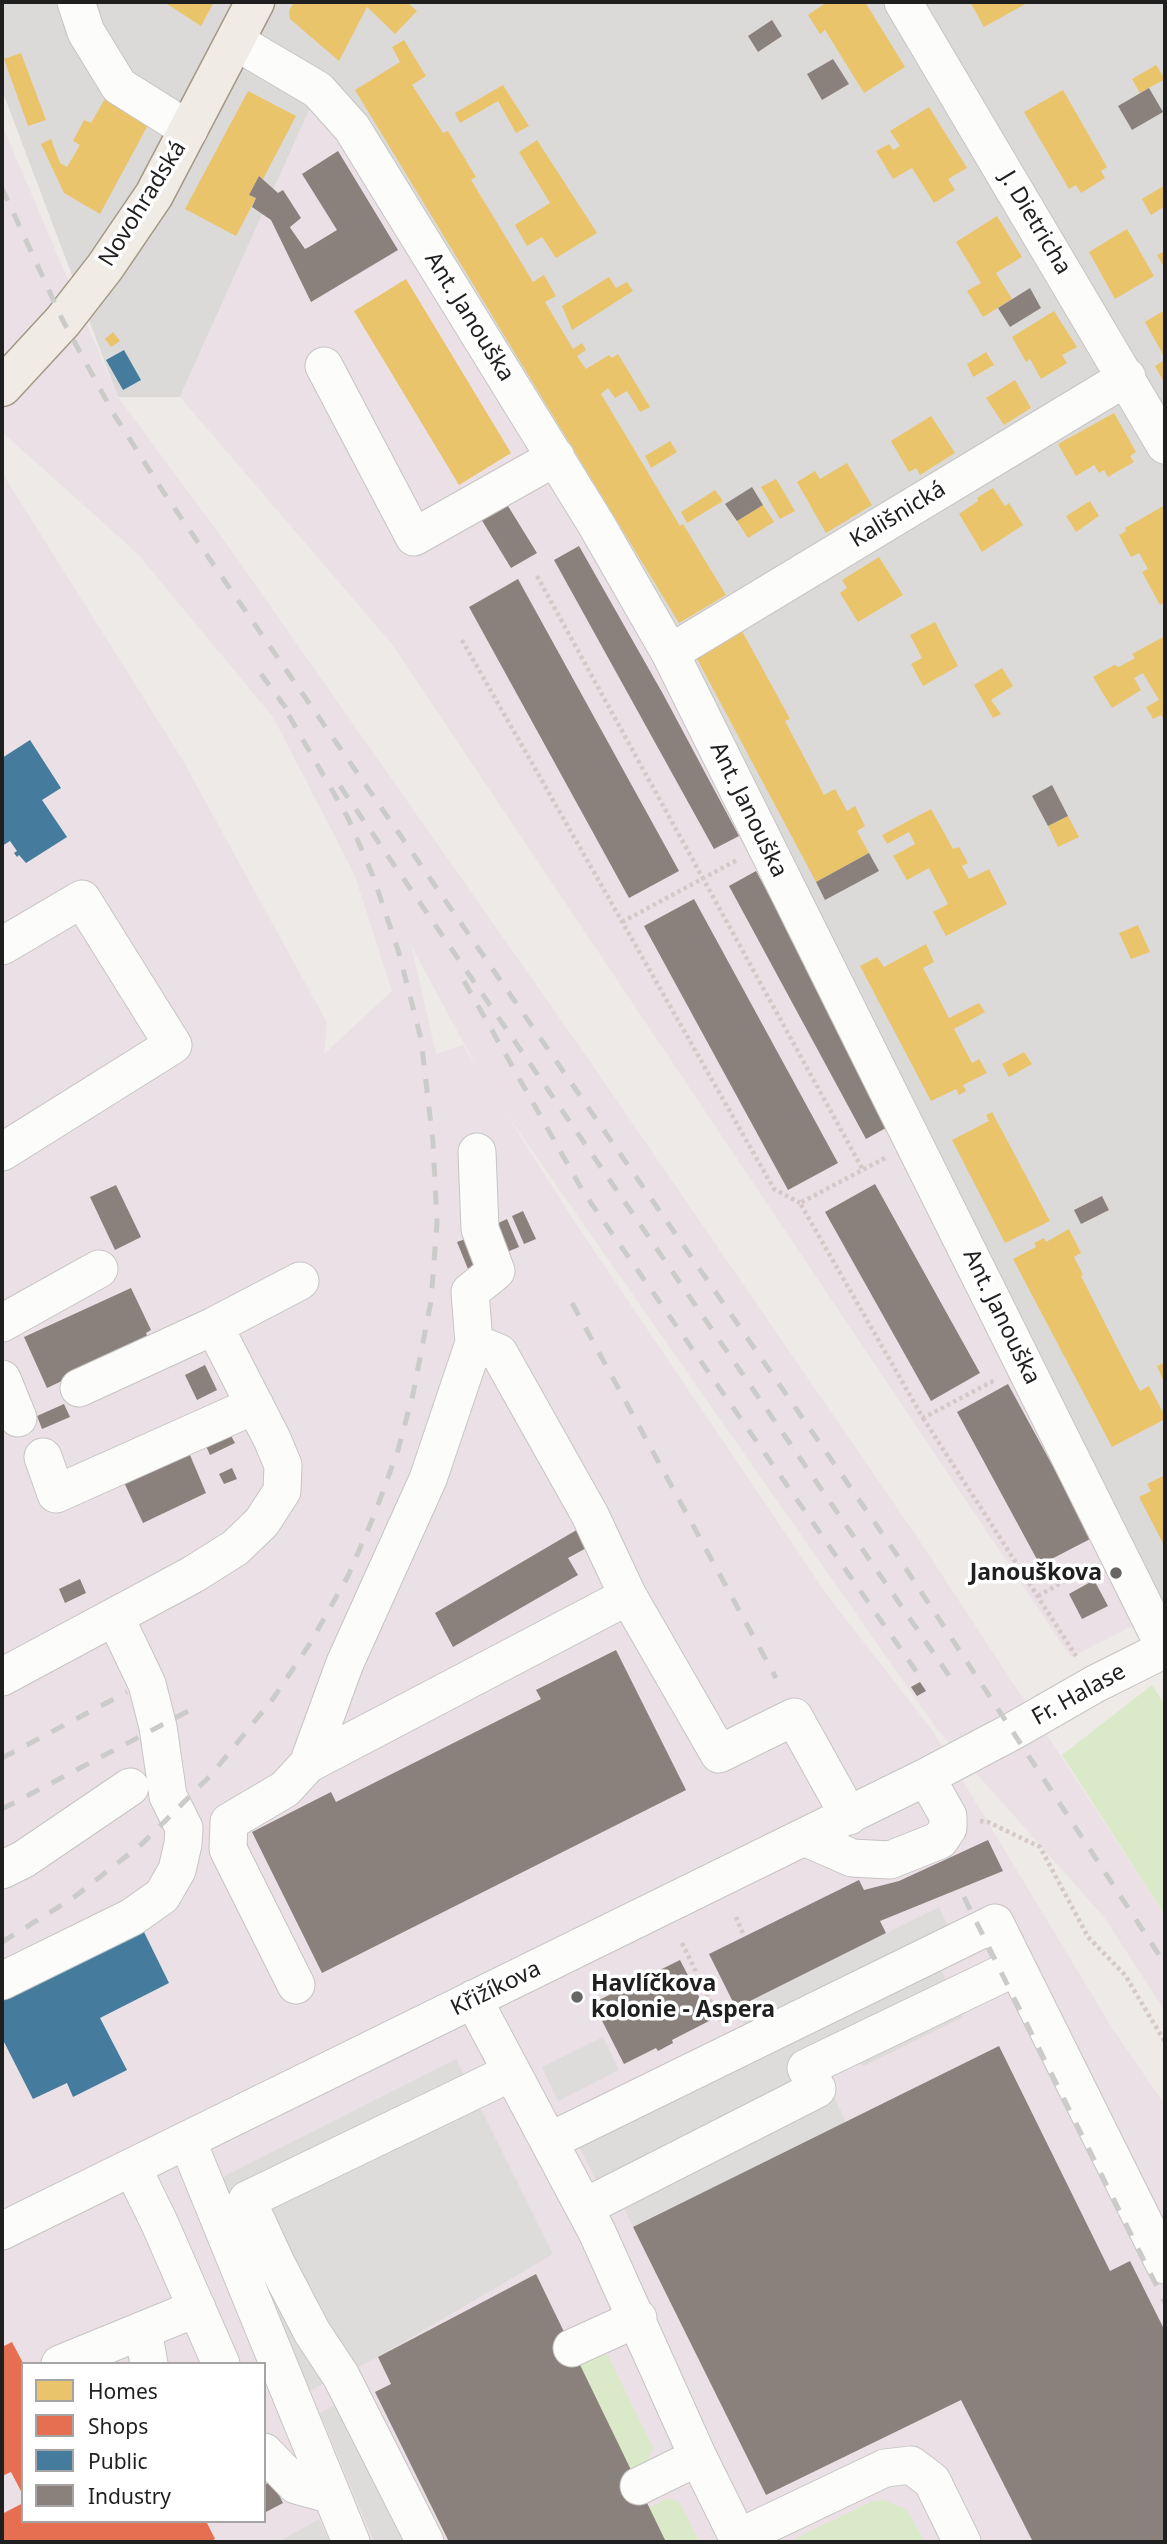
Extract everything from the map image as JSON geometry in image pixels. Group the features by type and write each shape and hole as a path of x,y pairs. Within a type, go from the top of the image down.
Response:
{"main road":[{"name":"Novohradská","path":"2,387 63,321 105,267 154,195 255,2"}],"street":[{"path":"76,2 86,32 119,86 189,130"},
{"name":"J. Dietricha","path":"903,2 1165,445"},
{"name":"Ant. Janouška","path":"236,41 318,90 352,128 556,457 670,653 1165,1648"},
{"path":"324,366 414,537 556,457"},
{"name":"Kališnická","path":"670,653 1127,377"},
{"path":"2,1152 173,1045 82,898 4,940"},
{"path":"309,1764 345,1663 428,1479 474,1343 470,1292 496,1271 480,1229 477,1152"},
{"path":"2,1323 99,1269"},
{"path":"79,1388 214,1326 300,1281"},
{"path":"2,1677 70,1638 116,1617 235,1548 262,1522 282,1491 283,1465 214,1326"},
{"path":"474,1343 499,1353 590,1515 628,1596 719,1754 794,1717 849,1816"},
{"path":"2,1379 16,1419"},
{"path":"43,1457 55,1494 255,1405"},
{"path":"296,1985 228,1849 229,1822 285,1789 309,1764 628,1596"},
{"path":"2,1981 132,1917 162,1896 177,1870 184,1828 168,1796 158,1727 147,1684 116,1617"},
{"name":"Fr. Halase","path":"993,1742 1165,1648"},
{"name":"Křižíkova","path":"2,2231 849,1816 993,1742"},
{"path":"804,1837 852,1858 890,1860 940,1840 948,1828 948,1816 926,1777"},
{"path":"2,1870 24,1859 130,1787"},
{"path":"550,2141 995,1923 1165,2265"},
{"path":"806,2068 1016,1967"},
{"path":"473,1999 584,2207 638,2318 698,2457 739,2540 885,2468 911,2465 932,2481 962,2542"},
{"path":"584,2207 817,2090 785,2024"},
{"path":"425,2542 341,2376 312,2332 276,2263 247,2200 512,2071"},
{"path":"187,2140 351,2542"},
{"path":"132,2167 220,2362"},
{"path":"70,2362 146,2347 197,2308"},
{"path":"572,2348 638,2318"},
{"path":"266,2454 296,2485 332,2495"},
{"path":"639,2486 698,2457"}],"path":[{"path":"537,576 863,1170"},
{"path":"462,640 774,1189 800,1203 923,1418 1095,1684"},
{"path":"622,922 766,845"},
{"path":"800,1203 914,1143"},
{"path":"923,1418 1024,1364"},
{"path":"1038,1596 1118,1551"},
{"path":"948,1816 988,1822 1040,1847 1088,1937 1125,1975 1165,2042"},
{"path":"736,1917 744,1936"},
{"path":"682,1943 734,2049"}],"shaded area":[{"path":"2,2 1165,2 1165,1648 318,91 180,397 118,397 2,90"},
{"path":"318,90 556,457 1150,1617 1071,1657 392,644 180,397"},
{"path":"2,125 118,397 228,546 584,1053 917,1537 1165,1915 1165,2011 1104,1917 937,1729 503,1109 574,1221 827,1595 932,1730 1112,2028 1165,2105 1165,2542 2,2542 2,473 182,759 327,1023 324,1054 392,991 354,873 273,717 137,553 2,432","holes":["413,949 478,1069 463,1045 436,1054"]},
{"path":"939,1907 950,1930 748,2032 736,2008"},
{"path":"938,1963 963,2017 864,2066 855,2059 827,2076 846,2122 633,2227 620,2200 599,2186 579,2146"},
{"path":"603,2037 619,2070 558,2101 542,2067"},
{"path":"456,2059 553,2254 378,2357 307,2392 221,2178"},
{"path":"337,2404 403,2542 374,2542 320,2413"},
{"path":"319,2519 329,2542 277,2542 289,2536"}],"green space":[{"path":"1152,1685 1165,1705 1165,1915 1062,1755"},
{"path":"587,2352 607,2354 653,2448 647,2461 634,2476 576,2357"},
{"path":"666,2499 677,2501 682,2507 699,2542 666,2542 649,2508"},
{"path":"884,2500 906,2509 925,2542 793,2542 800,2536 871,2502"}],"building: Homes":[{"path":"164,2 214,2 201,26"},
{"path":"294,2 407,2 417,11 395,34 367,7 339,61 290,19 289,11"},
{"path":"827,2 865,2 905,67 864,93 825,30 820,34 808,15"},
{"path":"970,2 1029,2 984,27"},
{"path":"404,40 426,76 412,85 443,133 448,131 476,177 471,180 533,282 544,275 556,296 545,302 573,349 582,343 586,350 577,356 586,369 609,355 612,358 618,354 650,407 640,412 627,391 615,398 608,388 601,394 680,526 683,524 726,595 679,623 355,90 400,62 392,47"},
{"path":"21,53 46,120 28,126 4,59"},
{"path":"1156,65 1165,79 1140,93 1132,79"},
{"path":"503,85 529,126 516,133 498,101 460,123 455,113"},
{"path":"1063,90 1107,167 1101,171 1105,178 1081,193 1076,185 1069,189 1024,112"},
{"path":"248,91 296,116 263,179 259,176 249,195 256,198 236,236 185,209"},
{"path":"106,97 149,123 100,214 64,193 41,144 51,139 60,163 67,167 80,145 73,141 84,120 91,123"},
{"path":"929,107 967,168 948,179 955,190 934,203 912,168 893,179 876,151 889,144 893,150 900,146 890,131"},
{"path":"537,140 597,233 556,258 542,237 527,246 515,225 550,203 519,152"},
{"path":"1165,185 1165,206 1151,215 1142,199"},
{"path":"997,216 1022,257 996,273 1012,299 983,317 967,291 981,283 956,242"},
{"path":"1127,229 1154,276 1115,299 1089,252"},
{"path":"1165,251 1165,269 1157,255"},
{"path":"609,277 616,288 627,282 633,291 572,330 562,306"},
{"path":"406,279 511,453 459,485 354,311"},
{"path":"1165,310 1165,358 1145,322"},
{"path":"1054,311 1077,347 1062,355 1067,363 1041,379 1030,359 1026,362 1012,337"},
{"path":"113,332 120,341 111,347 105,339"},
{"path":"986,352 994,365 973,377 967,364"},
{"path":"1165,360 1165,384 1155,366"},
{"path":"1015,380 1031,408 1004,425 986,398"},
{"path":"1114,413 1136,452 1130,456 1134,462 1108,477 1104,470 1099,473 1094,465 1076,476 1058,444"},
{"path":"931,416 955,453 920,475 916,468 909,472 891,441"},
{"path":"670,441 677,452 651,468 645,456"},
{"path":"847,463 872,505 826,533 797,482 815,471 820,479"},
{"path":"776,479 795,511 780,519 761,487"},
{"path":"993,488 1005,506 1009,503 1023,525 982,552 959,514"},
{"path":"715,490 723,501 687,523 681,512"},
{"path":"1090,501 1099,516 1076,532 1066,516"},
{"path":"763,505 774,522 748,538 737,521"},
{"path":"1165,505 1165,602 1160,605 1142,572 1148,569 1139,553 1131,557 1119,535 1126,531 1125,528"},
{"path":"879,557 903,595 858,622 840,593 847,588 842,580"},
{"path":"935,622 958,666 923,686 911,664 922,658 910,635"},
{"path":"742,631 790,719 785,721 824,795 835,789 847,811 855,806 865,826 857,831 869,853 816,882 695,655"},
{"path":"1165,636 1165,721 1161,715 1153,719 1146,707 1159,700 1143,673 1134,678 1141,690 1112,708 1093,677 1114,665 1119,667 1135,658 1132,654"},
{"path":"1002,668 1013,686 991,700 1001,714 993,718 974,685"},
{"path":"931,809 953,849 959,847 968,863 962,866 969,879 989,869 1007,904 946,936 933,912 948,904 929,868 907,880 893,856 915,844 909,832 887,844 882,835"},
{"path":"1068,816 1079,837 1058,847 1048,826"},
{"path":"1138,925 1150,952 1131,959 1119,933"},
{"path":"926,944 934,962 923,968 949,1018 979,1003 985,1012 954,1029 972,1063 979,1059 987,1073 963,1085 966,1091 959,1095 956,1089 931,1101 860,966 877,957 884,967"},
{"path":"1024,1052 1032,1064 1009,1077 1002,1064"},
{"path":"992,1112 1050,1221 1005,1243 952,1140 989,1121 986,1115"},
{"path":"1069,1229 1081,1253 1074,1257 1083,1275 1081,1276 1120,1353 1140,1391 1149,1386 1165,1416 1165,1419 1112,1447 1013,1259 1036,1247 1034,1243 1044,1238 1046,1242"},
{"path":"1165,1362 1165,1384 1157,1366"},
{"path":"1165,1475 1165,1547 1139,1497 1151,1491 1147,1484"}],"building: Shops":[{"path":"12,2342 22,2362 21,2491 11,2472 2,2476 2,2347"},
{"path":"21,2504 21,2523 207,2523 215,2539 209,2542 2,2542 2,2514"}],"building: Public":[{"path":"124,350 141,380 123,390 106,360"},
{"path":"30,740 61,788 42,800 67,837 26,863 14,853 17,851 10,841 2,846 2,758"},
{"path":"143,1930 169,1983 100,2018 127,2070 73,2097 67,2083 33,2099 2,2038 2,2001"}],"building: Industry":[{"path":"772,20 782,36 758,52 748,36"},
{"path":"833,59 849,84 822,100 807,74"},
{"path":"1149,88 1163,112 1132,130 1118,106"},
{"path":"338,151 398,250 311,302 271,220 252,207 256,198 249,195 259,176 278,193 283,190 301,218 290,227 305,249 337,230 302,174"},
{"path":"1030,288 1041,308 1010,327 998,308"},
{"path":"752,487 763,505 737,521 725,504"},
{"path":"503,498 537,553 511,568 478,514"},
{"path":"579,546 739,836 714,849 554,560"},
{"path":"518,579 679,871 629,898 469,607"},
{"path":"1052,785 1068,816 1048,826 1032,796"},
{"path":"869,853 879,871 825,900 816,882"},
{"path":"756,871 893,1124 866,1139 729,886"},
{"path":"694,899 838,1163 788,1190 644,926"},
{"path":"875,1184 980,1373 931,1401 825,1212"},
{"path":"116,1185 141,1237 115,1250 90,1197"},
{"path":"1102,1196 1109,1210 1081,1224 1074,1210"},
{"path":"523,1211 536,1239 524,1244 512,1216"},
{"path":"507,1219 519,1247 507,1252 494,1225"},
{"path":"468,1238 479,1265 468,1269 457,1242"},
{"path":"131,1288 151,1330 146,1333 149,1340 47,1388 24,1337"},
{"path":"205,1365 217,1390 197,1400 185,1375"},
{"path":"1008,1384 1092,1538 1040,1565 957,1412"},
{"path":"64,1404 70,1417 42,1429 37,1416"},
{"path":"229,1432 235,1443 210,1455 205,1444"},
{"path":"187,1448 206,1493 143,1523 122,1478"},
{"path":"232,1468 237,1479 224,1484 219,1474"},
{"path":"580,1528 590,1546 568,1558 578,1575 453,1647 435,1613"},
{"path":"80,1579 86,1593 65,1603 59,1589"},
{"path":"1094,1580 1108,1606 1082,1619 1069,1594"},
{"path":"616,1650 686,1790 322,1973 252,1832 331,1792 336,1802 541,1699 536,1690"},
{"path":"920,1682 926,1691 917,1696 911,1687"},
{"path":"988,1840 1003,1871 880,1921 886,1933 736,2008 709,1954 859,1880 864,1890 899,1881"},
{"path":"680,1960 711,2020 672,2040 673,2043 658,2051 656,2048 624,2064 593,2003"},
{"path":"999,2046 1110,2271 1130,2261 1165,2331 1165,2542 1033,2542 961,2400 766,2495 633,2227"},
{"path":"536,2274 666,2542 449,2542 375,2392 391,2384 378,2357"},
{"path":"272,2481 283,2503 266,2512 266,2484"}],"railway":[{"path":"2,188 63,321 115,416 164,493 895,1552 1165,1964"},
{"path":"261,674 286,708"},
{"path":"2,1942 73,1898 143,1843 211,1775 272,1700 309,1645 348,1576 398,1450 413,1394 431,1301 437,1223 433,1142 421,1039 399,953 373,876 348,818 280,700"},
{"path":"340,786 956,1686"},
{"path":"464,981 584,1193 918,1674"},
{"path":"572,1303 776,1678"},
{"path":"2,1758 127,1692"},
{"path":"2,1809 198,1706"},
{"path":"964,1897 1165,2303"}],"place":[{"name":"Janouškova","path":"1116,1573"},
{"name":"Havlíčkova kolonie - Aspera","path":"577,1997"}]}
